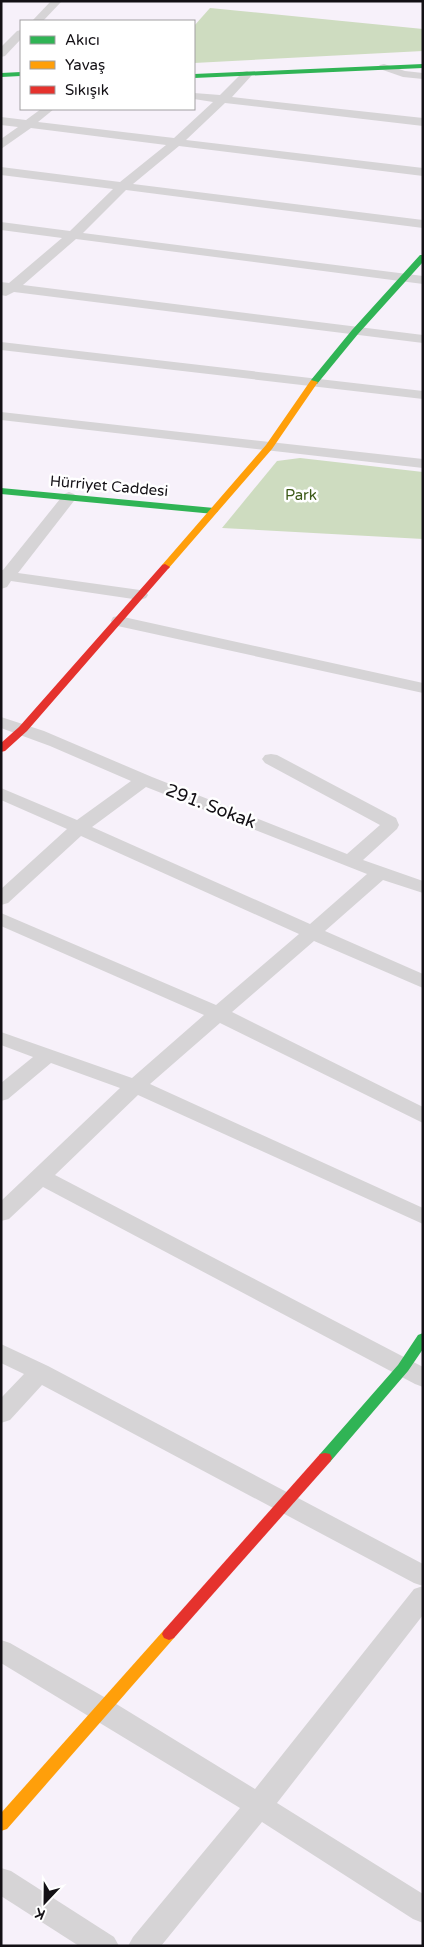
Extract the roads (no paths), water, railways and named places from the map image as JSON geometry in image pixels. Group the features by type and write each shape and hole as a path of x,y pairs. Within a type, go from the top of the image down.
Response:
{"street":[{"path":"38,20 57,1"},
{"path":"1,36 18,36"},
{"path":"1,54 18,36"},
{"path":"195,66 423,58"},
{"path":"195,76 423,66"},
{"path":"384,67 403,74 423,76"},
{"path":"1,75 20,74"},
{"path":"1,296 7,286 73,235 122,187 178,141 247,74"},
{"path":"1,84 20,83"},
{"path":"195,96 423,122"},
{"path":"1,145 47,110"},
{"path":"1,121 423,172"},
{"path":"1,171 423,224"},
{"path":"1,226 423,280"},
{"path":"1,749 23,729 119,621 269,447 314,383 355,332 423,257"},
{"path":"7,286 355,332 423,339"},
{"path":"1,346 423,395"},
{"path":"1,416 423,464"},
{"name":"Hürriyet Caddesi","path":"1,491 214,511"},
{"path":"3,579 69,497"},
{"path":"3,579 140,595"},
{"path":"119,621 423,688"},
{"name":"291. Sokak","path":"1,722 23,729 144,780 380,873 423,887"},
{"path":"271,759 389,822 390,825 386,829 350,861"},
{"path":"1,899 80,827 144,780"},
{"path":"1,793 423,982"},
{"path":"1,1214 134,1086 380,873"},
{"path":"1,918 219,1014 423,1116"},
{"path":"1,1038 46,1056 134,1086 423,1218"},
{"path":"1,1094 46,1056"},
{"path":"40,1176 413,1373"},
{"path":"1,1824 286,1503 413,1373 423,1338"},
{"path":"1,1352 423,1576"},
{"path":"1,1414 40,1372"},
{"path":"143,1946 259,1805 423,1596"},
{"path":"1,1650 102,1708 259,1805 423,1910"},
{"path":"1,1880 104,1946"}],"park label":[{"name":"Park","path":"301,495"}]}
